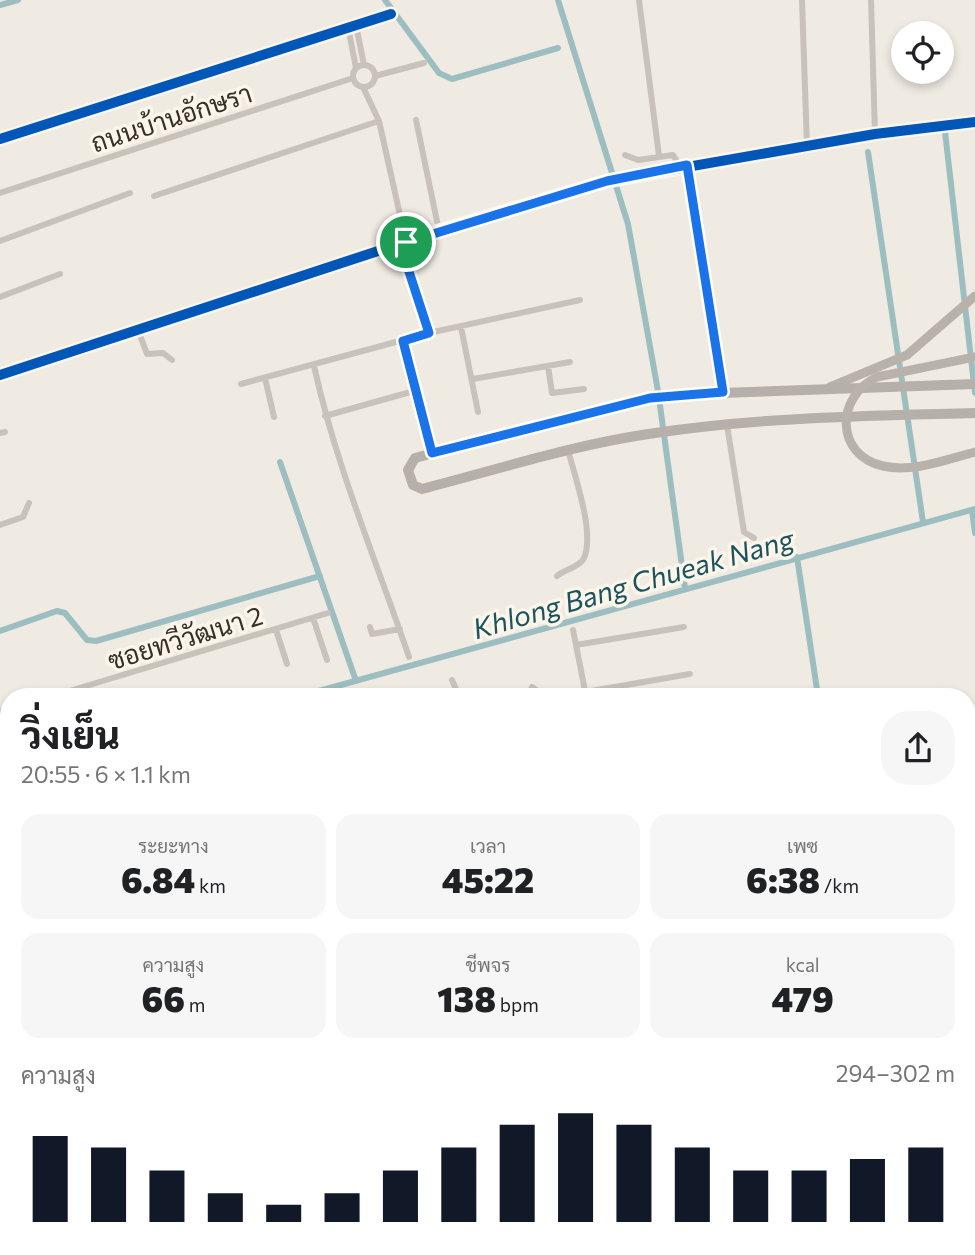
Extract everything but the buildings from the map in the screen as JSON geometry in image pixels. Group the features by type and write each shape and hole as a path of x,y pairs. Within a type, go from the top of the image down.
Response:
{"main road":[{"path":"969,413 682,429 568,450 422,489 413,485 409,474 409,464 415,458 650,398 676,394 830,387 975,384"}],"street":[{"path":"639,0 659,156"},
{"path":"803,0 807,146"},
{"path":"870,0 875,134"},
{"path":"0,139 391,14"},
{"path":"352,26 364,65"},
{"path":"352,26 356,68 353,78 363,87 379,121 403,243 429,333"},
{"path":"375,76 424,62"},
{"path":"356,68 364,65 370,67 375,76 373,83 363,87"},
{"name":"ถนนบ้านอักษรา","path":"0,193 353,78"},
{"path":"416,120 439,231"},
{"path":"155,196 379,121"},
{"path":"0,375 439,231 629,175 875,134 975,122"},
{"path":"625,155 638,160 673,155 683,165 723,392"},
{"path":"0,241 131,193"},
{"path":"0,297 60,274"},
{"path":"830,387 907,355 975,296"},
{"path":"241,384 429,333 580,300"},
{"path":"461,327 478,412"},
{"path":"138,330 148,354 163,354 172,360"},
{"path":"403,341 432,453"},
{"path":"975,357 877,377 863,384 854,394 846,412 846,425 857,449 877,464 918,466 975,452"},
{"path":"473,379 570,362"},
{"path":"314,366 325,416 358,521 409,657"},
{"path":"548,366 552,393 584,389"},
{"path":"265,378 274,417"},
{"path":"325,416 414,391"},
{"path":"727,425 744,533 754,538"},
{"path":"557,576 582,562 585,555 587,529 568,450"},
{"path":"0,525 23,517 29,503"},
{"name":"ซอยทวีวัฒนา 2","path":"80,688 328,613"},
{"path":"313,618 327,660"},
{"path":"370,627 372,634 377,636 400,629"},
{"path":"576,645 684,627"},
{"path":"276,630 287,664"},
{"path":"573,630 584,688"},
{"path":"616,688 690,674"},
{"path":"452,680 456,688"}],"waterway":[{"path":"0,5 18,0"},
{"path":"385,0 439,73 452,79 558,48"},
{"path":"558,0 628,224 658,391 685,588"},
{"path":"945,132 975,393"},
{"path":"868,152 923,522"},
{"path":"280,462 356,681"},
{"name":"Khlong Bang Chueak Nang","path":"330,688 975,509"},
{"path":"972,510 975,533"},
{"path":"797,557 817,688"},
{"path":"0,631 57,611 65,613 87,640 96,641 320,576"}],"cycle path":[{"path":"0,139 391,14"},
{"path":"0,375 439,231 607,181 875,134 975,122"}],"route":[{"path":"687,165 708,312 723,392 685,393 650,398 574,415 432,453 403,341 429,333 400,244 406,242 607,181 687,165"}]}
